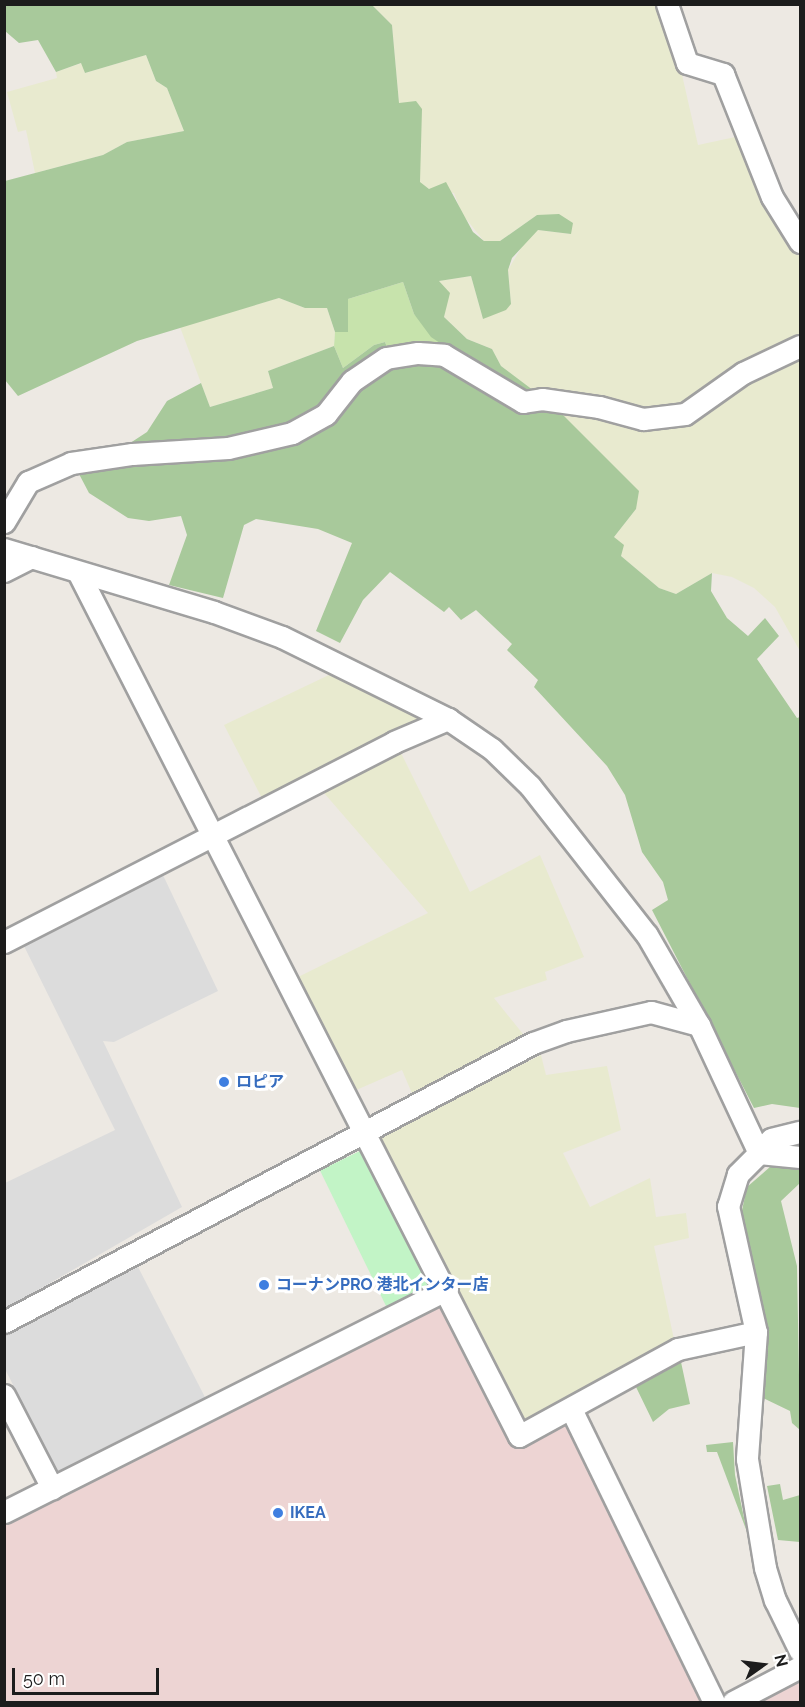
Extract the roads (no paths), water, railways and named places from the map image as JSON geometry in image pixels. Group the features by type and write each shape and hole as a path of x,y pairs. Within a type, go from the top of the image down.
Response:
{"street":[{"path":"667,4 687,63 723,74 772,197 801,242"},
{"path":"4,522 28,482 71,463 132,454 228,448 292,433 326,414 352,381 386,358 418,353 444,355 523,402 542,399 599,407 654,419 685,414 743,373 801,346"},
{"path":"4,549 214,612 282,637 448,719 492,749 530,786 597,867 647,935 699,1025 759,1154"},
{"path":"4,571 32,557"},
{"path":"78,572 447,1289 519,1436 678,1349 756,1332"},
{"path":"4,942 394,742 448,719"},
{"path":"4,1322 533,1043 566,1031 651,1012 699,1025"},
{"path":"801,1132 771,1139 738,1174 728,1206 756,1332 747,1459 765,1568 775,1600 801,1651"},
{"path":"759,1154 801,1158"},
{"path":"4,1512 447,1289"},
{"path":"4,1395 52,1488"},
{"path":"571,1409 714,1702"},
{"path":"733,1702 801,1667"}],"place":[{"name":"ロピア","path":"224,1082"},
{"name":"コーナンPRO 港北インター店","path":"264,1285"},
{"name":"IKEA","path":"278,1513"}]}
